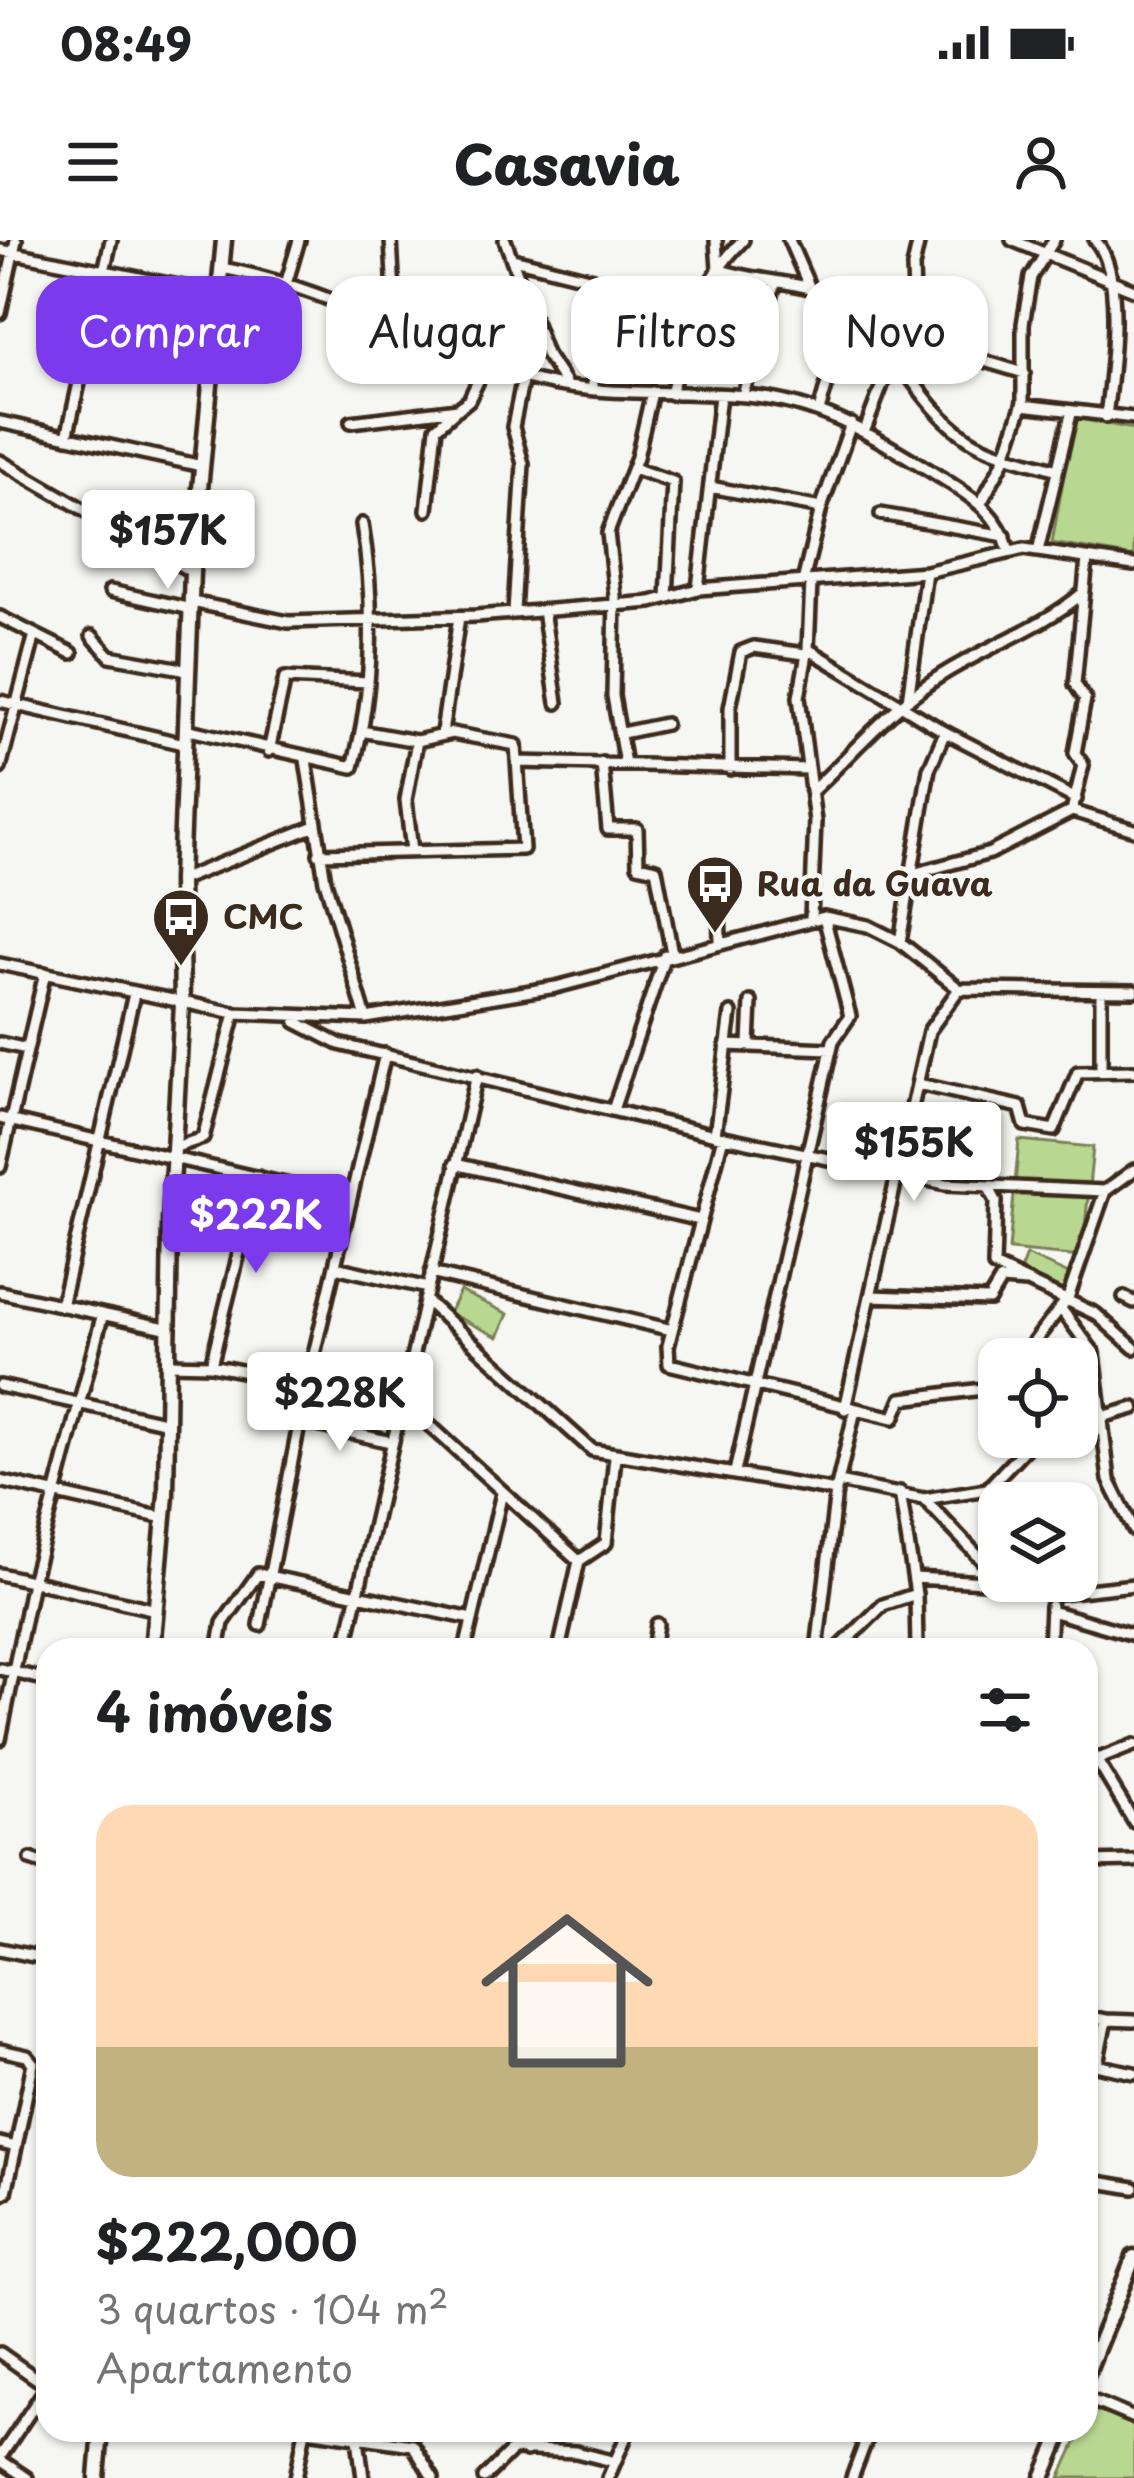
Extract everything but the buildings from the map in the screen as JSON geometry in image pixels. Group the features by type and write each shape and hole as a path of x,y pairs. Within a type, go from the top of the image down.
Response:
{"main road":[{"path":"220,276 224,240"},
{"path":"153,1638 168,1423 173,1153 182,1004 184,736 210,384"},
{"path":"1098,2342 1134,2257"},
{"path":"97,2478 100,2442"},
{"path":"1042,2478 1058,2442"}],"street":[{"path":"0,313 16,240"},
{"path":"67,436 111,240"},
{"path":"288,276 299,240"},
{"path":"391,240 393,276"},
{"path":"505,240 546,354 565,383"},
{"path":"716,240 718,269"},
{"path":"671,394 691,322 718,269 743,240"},
{"path":"789,240 805,276"},
{"path":"913,276 919,240"},
{"path":"1012,240 1134,290"},
{"path":"981,503 1022,405 1025,309 1034,263 1054,240"},
{"path":"1095,240 1108,258 1113,281 1106,418"},
{"path":"0,250 120,276"},
{"path":"513,260 593,279 592,388"},
{"path":"221,268 262,276"},
{"path":"718,269 745,276"},
{"path":"988,362 1024,373"},
{"path":"547,380 671,394 743,395 819,411 865,430 981,503 1005,536 1009,551"},
{"path":"428,510 436,428 478,384"},
{"path":"514,612 523,464 513,428 522,384"},
{"path":"743,395 746,384"},
{"path":"819,411 827,384"},
{"path":"865,430 884,384"},
{"path":"920,384 958,430 1057,470"},
{"path":"626,764 613,696 609,524 632,468 652,392"},
{"path":"698,589 720,395"},
{"path":"1022,405 1134,418"},
{"path":"351,422 458,409"},
{"path":"1038,551 1071,414"},
{"path":"0,422 202,466"},
{"path":"811,918 816,847 800,708 807,652 807,582 821,508 851,424"},
{"path":"0,461 193,572"},
{"path":"632,468 673,482 668,597"},
{"path":"710,487 821,508"},
{"path":"881,514 1005,536"},
{"path":"0,701 349,769 361,731 368,682 370,575 362,524"},
{"path":"110,591 274,621 460,616 612,604 698,589 926,572 1009,551 1134,566"},
{"path":"916,872 990,854 1074,805 1082,764 1076,753 1085,700 1075,684 1088,559"},
{"path":"905,702 926,572"},
{"path":"811,791 905,702 1062,611 1083,593"},
{"path":"543,610 557,703"},
{"path":"442,733 460,616"},
{"path":"0,617 72,653"},
{"path":"92,636 110,656 188,670"},
{"path":"0,768 34,638"},
{"path":"730,769 730,708 741,652 754,647 807,652 905,702 945,732 1074,805 1134,830"},
{"path":"269,751 285,678 368,682"},
{"path":"622,733 664,724"},
{"path":"319,854 523,849 516,745 442,733 417,740 361,731"},
{"path":"900,942 916,872 929,769 945,732"},
{"path":"412,851 406,800 417,740"},
{"path":"306,760 319,854 366,1018"},
{"path":"518,762 808,769"},
{"path":"602,764 607,825 638,829 638,865 656,868 669,954 614,1107"},
{"path":"180,880 314,827"},
{"path":"718,867 720,940"},
{"path":"735,1472 831,1049 850,1016 824,917"},
{"path":"0,964 235,1013 292,1019 366,1018 526,993 824,917 868,926 900,942 959,989 1134,991"},
{"path":"0,1167 6,1119 45,973"},
{"path":"818,1638 837,1486 870,1296 929,1030 959,989"},
{"path":"1101,992 1102,1068"},
{"path":"62,1306 134,994"},
{"path":"749,1044 751,1002"},
{"path":"173,1153 203,1138 235,1013"},
{"path":"731,1013 719,1136 672,1330 669,1364 752,1388 894,1418 902,1399 978,1390"},
{"path":"292,1019 323,1038 719,1136 989,1188 1105,1191"},
{"path":"0,1042 27,1049"},
{"path":"726,1045 831,1049"},
{"path":"260,1625 307,1384 385,1054"},
{"path":"918,1084 1020,1107 1024,1125 1054,1130 1060,1126 1073,1077 1102,1068 1134,1071"},
{"path":"348,1638 477,1075"},
{"path":"6,1119 173,1153 350,1199"},
{"path":"455,1164 700,1220"},
{"path":"1038,1338 1068,1298 1105,1191 1134,1170"},
{"path":"211,1365 258,1177"},
{"path":"989,1188 996,1201 994,1266 1068,1298 1109,1324 1134,1348"},
{"path":"335,1267 427,1294 592,1450 615,1457 900,1492 924,1499 987,1489 1016,1458"},
{"path":"431,1273 672,1330"},
{"path":"870,1296 989,1300 1001,1280 1039,1283"},
{"path":"0,1292 170,1329"},
{"path":"1060,1309 1082,1338"},
{"path":"0,1738 32,1582 102,1317"},
{"path":"170,1364 211,1365 307,1384"},
{"path":"0,1386 168,1423"},
{"path":"402,1400 579,1561"},
{"path":"1134,1408 1098,1418 1109,1480 1134,1529"},
{"path":"300,1421 391,1442"},
{"path":"562,1638 579,1561 606,1544 615,1457"},
{"path":"0,1481 164,1518"},
{"path":"900,1492 916,1594 916,1638"},
{"path":"468,1638 502,1493"},
{"path":"924,1499 978,1554"},
{"path":"0,1574 156,1610"},
{"path":"220,1638 223,1623 250,1580 259,1574 472,1618"},
{"path":"914,1578 978,1580"},
{"path":"1098,1590 1134,1586"},
{"path":"850,1638 884,1605 916,1594"},
{"path":"1050,1638 1052,1602"},
{"path":"1051,1611 1134,1635"},
{"path":"655,1638 658,1624"},
{"path":"0,1669 36,1677"},
{"path":"1098,1756 1134,1745"},
{"path":"1098,1768 1134,1822"},
{"path":"31,1859 36,1861"},
{"path":"1098,1862 1134,1861"},
{"path":"0,1948 36,1956"},
{"path":"1098,2018 1134,2021"},
{"path":"1098,2045 1106,2020"},
{"path":"0,2050 27,2056 36,2063"},
{"path":"0,2195 16,2147 33,2063"},
{"path":"1098,2065 1134,2073"},
{"path":"0,2143 16,2147"},
{"path":"1098,2182 1134,2188"},
{"path":"0,2353 36,2377"},
{"path":"27,2478 0,2458 36,2403"},
{"path":"1098,2403 1134,2418"},
{"path":"296,2478 304,2442"},
{"path":"357,2442 363,2478"},
{"path":"407,2442 433,2478"},
{"path":"526,2451 527,2442"},
{"path":"608,2478 623,2442"},
{"path":"852,2478 865,2442"},
{"path":"484,2478 506,2451 576,2452 612,2462"}],"green space":[{"path":"1074,418 1134,429 1134,557 1052,543"},
{"path":"1019,1140 1093,1147 1082,1257 1009,1250"},
{"path":"1026,1255 1071,1275 1065,1291 1018,1276"},
{"path":"460,1291 508,1314 498,1337 449,1313"},
{"path":"1098,2411 1134,2426 1134,2478 1060,2478 1076,2442 1098,2442"}],"place":[{"name":"Rua da Guava","path":"715,935"},
{"name":"CMC","path":"181,968"}]}
